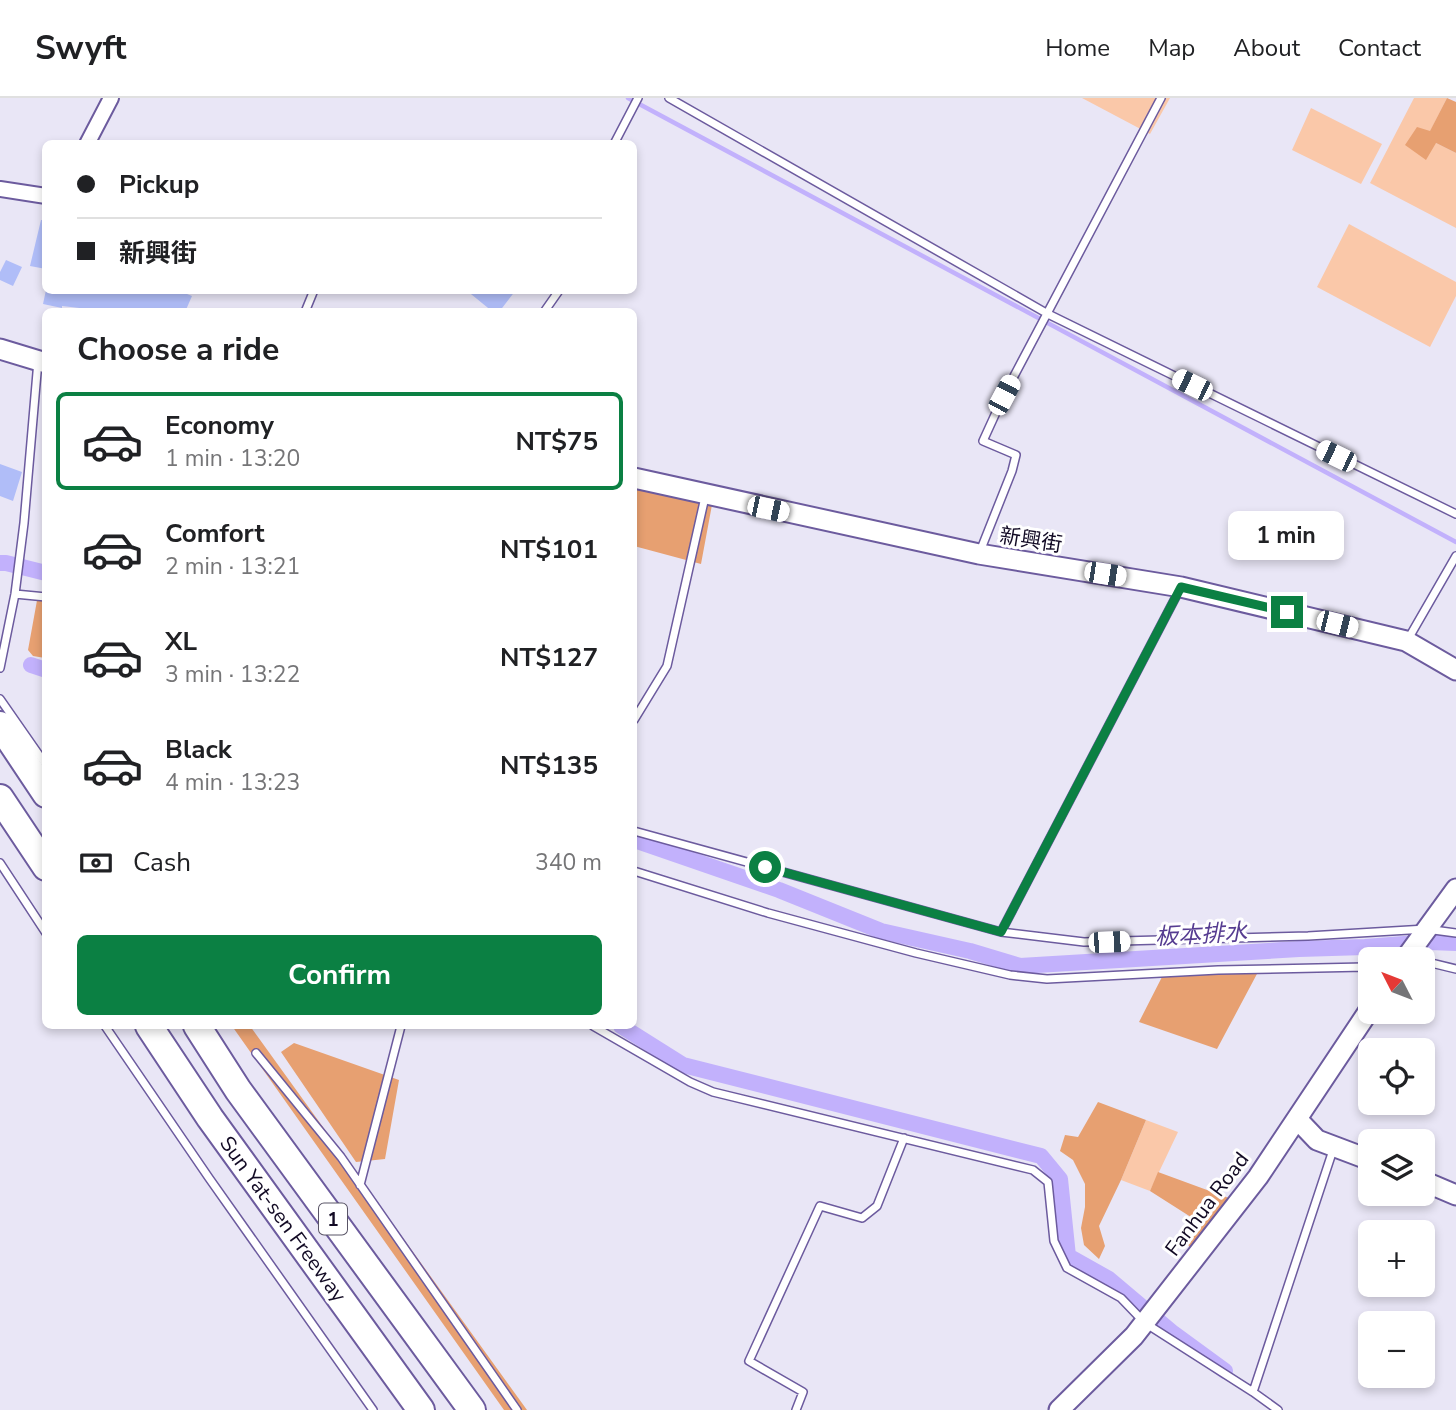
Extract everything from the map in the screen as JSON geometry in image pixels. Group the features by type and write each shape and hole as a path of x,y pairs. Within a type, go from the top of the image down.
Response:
{"highway":[{"path":"0,724 42,788"},
{"path":"0,798 42,861"},
{"name":"Sun Yat-sen Freeway","path":"151,1029 210,1118 421,1410"},
{"name":"Sun Yat-sen Freeway","path":"199,1029 238,1090 472,1410"}],"street":[{"path":"89,140 111,98"},
{"path":"0,189 42,195"},
{"path":"0,349 42,362"},
{"name":"新興街","path":"637,479 978,554 1181,587 1406,641 1456,670"},
{"path":"1418,947 1426,929 1456,889"},
{"name":"Fanhua Road","path":"1059,1410 1134,1336 1258,1177 1360,1024"},
{"path":"1297,1119 1317,1140 1358,1155"},
{"path":"1435,1186 1456,1195"}],"lane":[{"path":"616,140 638,98"},
{"path":"669,98 1048,314 1456,514"},
{"path":"978,554 1016,455 983,441 1004,395 1161,98"},
{"path":"0,668 15,594 42,362"},
{"path":"637,715 667,666 706,495"},
{"path":"1406,641 1456,556"},
{"path":"1001,932 1181,587"},
{"path":"15,594 42,597"},
{"path":"0,699 42,759"},
{"path":"637,832 1001,932 1084,942 1426,929 1456,933"},
{"path":"0,863 42,927"},
{"path":"637,872 768,913 1010,975 1046,979 1218,970 1358,967"},
{"path":"1435,964 1456,969"},
{"path":"107,1029 373,1410"},
{"path":"360,1185 400,1029"},
{"path":"598,1029 690,1082 713,1092 1033,1170 1048,1182 1055,1241 1067,1268 1121,1298 1144,1322 1278,1410"},
{"path":"256,1053 341,1157 517,1410"},
{"path":"796,1410 803,1392 749,1361 820,1206 862,1218 877,1206 904,1138"},
{"path":"1254,1392 1335,1146"}],"shaded area":[{"path":"1082,98 1170,98 1150,134"},
{"path":"1414,98 1447,98 1430,132 1436,143 1456,153 1456,228 1370,183"},
{"path":"1447,98 1456,102 1456,153 1436,143 1426,160 1405,145 1417,127 1430,131"},
{"path":"1311,108 1382,144 1361,184 1292,150"},
{"path":"1349,224 1456,282 1456,296 1430,347 1317,287"},
{"path":"637,476 714,494 701,564 637,547"},
{"path":"42,594 42,658 33,656 28,650 38,595"},
{"path":"1258,972 1217,1049 1139,1022 1163,975"},
{"path":"234,1029 252,1029 527,1410 504,1410"},
{"path":"294,1043 399,1080 385,1159 356,1162 281,1052"},
{"path":"1098,1102 1146,1120 1099,1226 1105,1246 1099,1259 1084,1245 1081,1228 1085,1184 1073,1160 1060,1151 1065,1135 1078,1137"},
{"path":"1146,1120 1178,1132 1150,1191 1121,1180"},
{"path":"1158,1172 1237,1201 1194,1254 1185,1240 1194,1219 1150,1191"}],"building":[{"path":"41,220 42,220 42,268 30,266"},
{"path":"6,260 22,267 13,286 0,280 0,272"},
{"path":"45,294 192,296 187,308 62,308 43,304"},
{"path":"471,294 513,294 502,308 488,308"},
{"path":"0,464 22,472 13,501 0,496"}],"waterway":[{"path":"628,98 1456,542"},
{"name":"板本排水","path":"0,563 42,572"},
{"path":"31,665 42,669"},
{"name":"板本排水","path":"637,841 779,890 881,931 970,951 1020,966 1430,942 1456,943"},
{"path":"626,1029 683,1065 1041,1156 1060,1179 1068,1256 1109,1279 1173,1333 1225,1371"}],"route":[{"path":"765,867 1001,932 1181,587 1287,612"}]}
